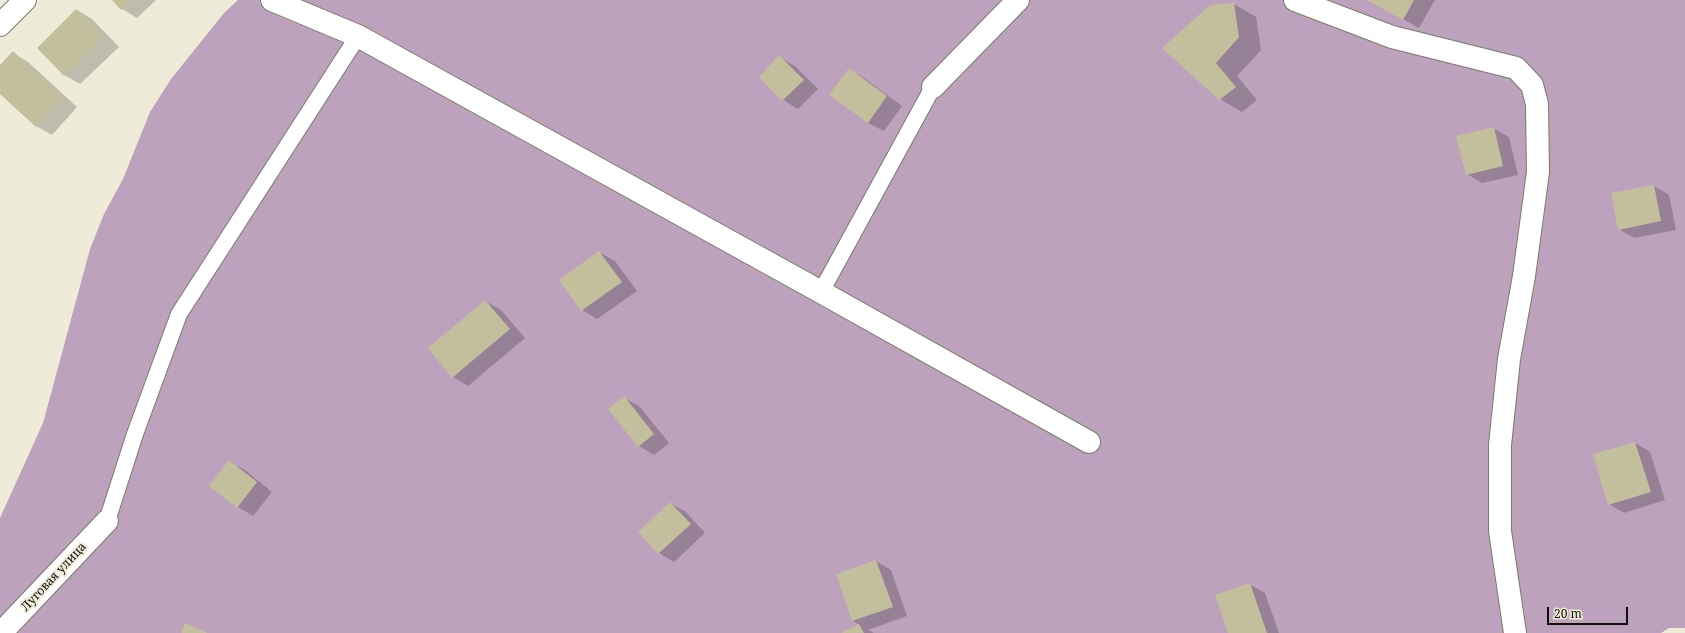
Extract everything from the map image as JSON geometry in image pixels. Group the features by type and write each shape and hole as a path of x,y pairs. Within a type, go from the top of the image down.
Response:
{"street":[{"path":"0,25 25,0"},
{"path":"272,0 358,36 1089,442"},
{"path":"933,87 1018,0"},
{"path":"1301,1 1392,37 1516,68 1532,85 1537,104 1538,172 1524,276 1510,359 1500,446 1500,531 1515,633"},
{"name":"Луговая улица","path":"1,633 106,521"}],"lane":[{"path":"106,521 135,434 179,314 358,36"},
{"path":"821,292 933,87"}],"shaded area":[{"path":"238,0 1685,0 1685,628 1669,628 1661,633 0,633 0,518 43,423 90,249 104,214 123,179 150,112 171,79 224,13"}],"building":[{"path":"112,0 132,0 121,10"},
{"path":"1367,0 1414,0 1403,20"},
{"path":"1234,3 1239,37 1216,63 1236,87 1219,100 1162,48 1210,5"},
{"path":"76,9 104,37 64,76 37,48"},
{"path":"13,51 62,97 36,127 0,94 0,65"},
{"path":"779,55 804,80 782,101 759,77"},
{"path":"849,68 887,96 868,123 829,95"},
{"path":"1494,127 1503,166 1466,175 1456,136"},
{"path":"1654,185 1661,221 1618,230 1611,193"},
{"path":"599,251 622,282 581,311 559,280"},
{"path":"485,300 510,329 452,378 428,348"},
{"path":"624,396 654,434 638,447 608,409"},
{"path":"1635,442 1651,492 1608,505 1593,454"},
{"path":"229,460 257,482 237,508 209,486"},
{"path":"670,502 691,524 658,554 638,532"},
{"path":"876,560 893,607 852,621 836,574"},
{"path":"1250,583 1267,633 1228,633 1215,595"},
{"path":"185,623 208,633 181,633"},
{"path":"859,624 864,633 841,633"}]}
